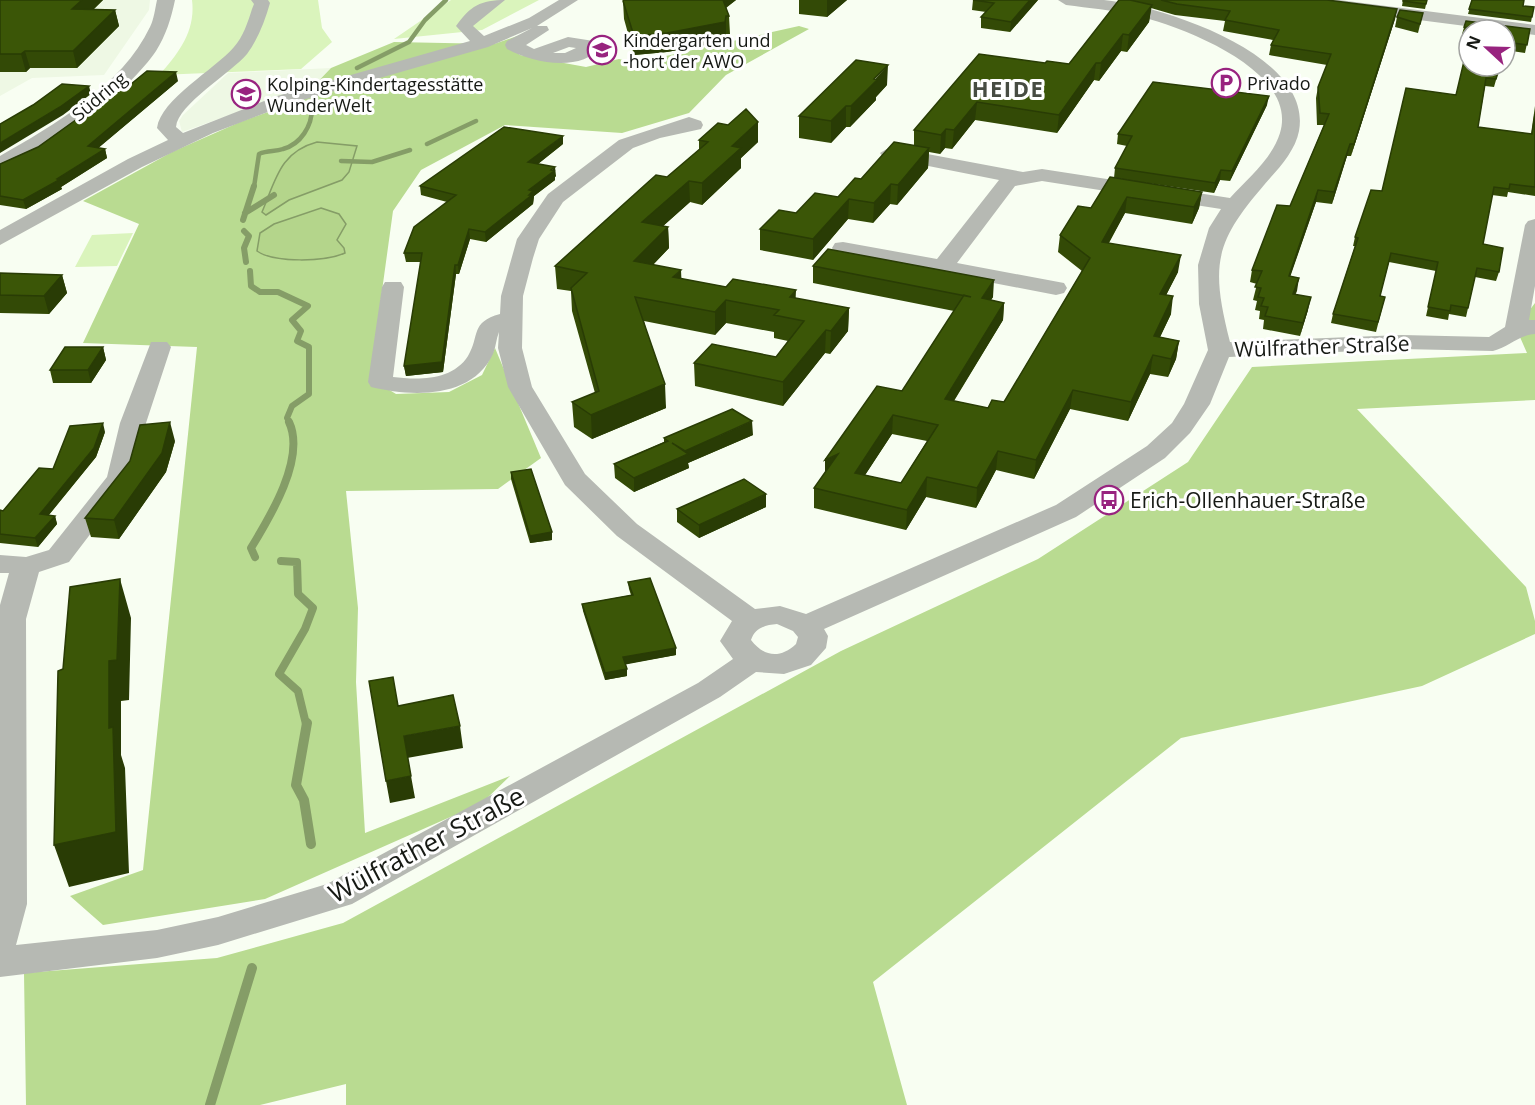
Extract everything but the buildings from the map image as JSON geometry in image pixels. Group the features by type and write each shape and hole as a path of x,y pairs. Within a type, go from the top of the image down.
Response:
{"street":[{"name":"Südring","path":"0,165 81,114 128,73 152,42 166,10 166,0"},
{"path":"179,140 166,128 167,121 214,73 239,53 257,19 262,3 259,0"},
{"path":"482,43 464,26 473,15 497,0"},
{"path":"0,239 179,140 282,100 482,43 535,21 570,0"},
{"path":"1066,0 1144,6 1202,32 1226,44 1269,73 1289,103 1292,117 1290,131 1279,154 1233,205 1217,229 1209,255 1211,314 1220,350"},
{"path":"1302,0 1535,30"},
{"path":"535,21 547,25 513,45 525,53 535,54"},
{"path":"689,123 694,125 655,133 626,144 555,198 528,239 512,296 510,348 520,387 574,479 627,530 750,620"},
{"path":"888,152 1022,177"},
{"path":"942,268 1008,181 1022,177 1042,175 1233,205"},
{"path":"1526,327 1535,225"},
{"path":"843,248 1056,288"},
{"path":"393,287 380,382 407,387 450,382 477,361 487,328 495,321 510,318"},
{"name":"Wülfrather Straße","path":"807,625 1066,511 1156,452 1186,420 1220,350 1402,342 1493,344 1526,327"},
{"path":"0,941 9,904 13,565 50,561 59,556 120,478 133,423 159,347"},
{"path":"780,615 807,625 814,636 812,647 803,657 788,664 769,665 752,660 740,652 735,640 738,629 750,620 780,615"},
{"name":"Wülfrather Straße","path":"0,962 157,944 218,931 339,894 709,690 752,660"}],"shaded area":[{"path":"0,0 150,0 149,10 104,75 32,78 0,96"},
{"path":"192,0 318,0 322,28 332,42 301,69 159,75 173,59 188,32 193,11"},
{"path":"451,0 539,0 482,30 394,39"},
{"path":"799,26 809,29 726,75 689,113 622,133 505,125 421,170 393,211 370,378 396,394 449,392 482,375 495,348 541,458 498,489 346,491 358,608 356,682 365,833 510,776 482,803 265,899 103,925 70,896 143,870 197,347 83,343 139,224 83,201 172,152 240,122 299,101 331,68 394,42 494,44 540,28 509,45 520,55 586,67 619,59 639,64"},
{"name":"Kolping-Kindertagesstätte WunderWelt","path":"331,68 312,86 182,132 179,121 183,115 228,73"},
{"path":"317,142 357,146 349,172 342,180 289,200 266,215 262,212 281,168 295,153"},
{"path":"321,208 339,214 346,224 337,240 345,253 325,258 300,260 275,258 257,251 260,233 274,224"},
{"path":"133,233 117,266 75,267 92,235"},
{"path":"1535,303 1535,400 1357,409 1526,587 1535,621 1535,634 1422,686 1181,738 873,982 907,1105 346,1105 346,1084 260,1105 26,1105 24,973 217,958 343,923 841,651 1038,559 1188,462 1252,367 1527,353 1516,328"}],"waterway":[{"path":"357,68 409,42 425,20 446,0"},
{"path":"254,187 259,154 289,147 300,139 308,128 312,108"},
{"path":"427,144 476,121"},
{"path":"341,161 372,162 410,150"},
{"path":"245,213 254,186"},
{"path":"245,213 274,195"},
{"path":"243,220 245,213"},
{"path":"244,231 249,236 244,248 246,262"},
{"path":"250,271 251,286 260,292 278,292 308,306 292,320 301,331 297,341 309,347 309,394 292,406 287,418 289,422"},
{"path":"255,557 251,548 276,504 289,470 293,453 293,436 289,422"},
{"path":"281,561 297,562 298,594 313,608 305,629 279,674 298,691 306,724"},
{"path":"307,723 296,785 304,800 311,844"},
{"path":"210,1105 252,968"}],"place":[{"name":"Kindergarten und -hort der AWO","path":"602,50"},
{"name":"Privado","path":"1226,83"},
{"name":"Kolping-Kindertagesstätte WunderWelt","path":"246,94"},
{"name":"Erich-Ollenhauer-Straße","path":"1109,500"}],"district":[{"name":"HEIDE","path":"1008,88"}]}
